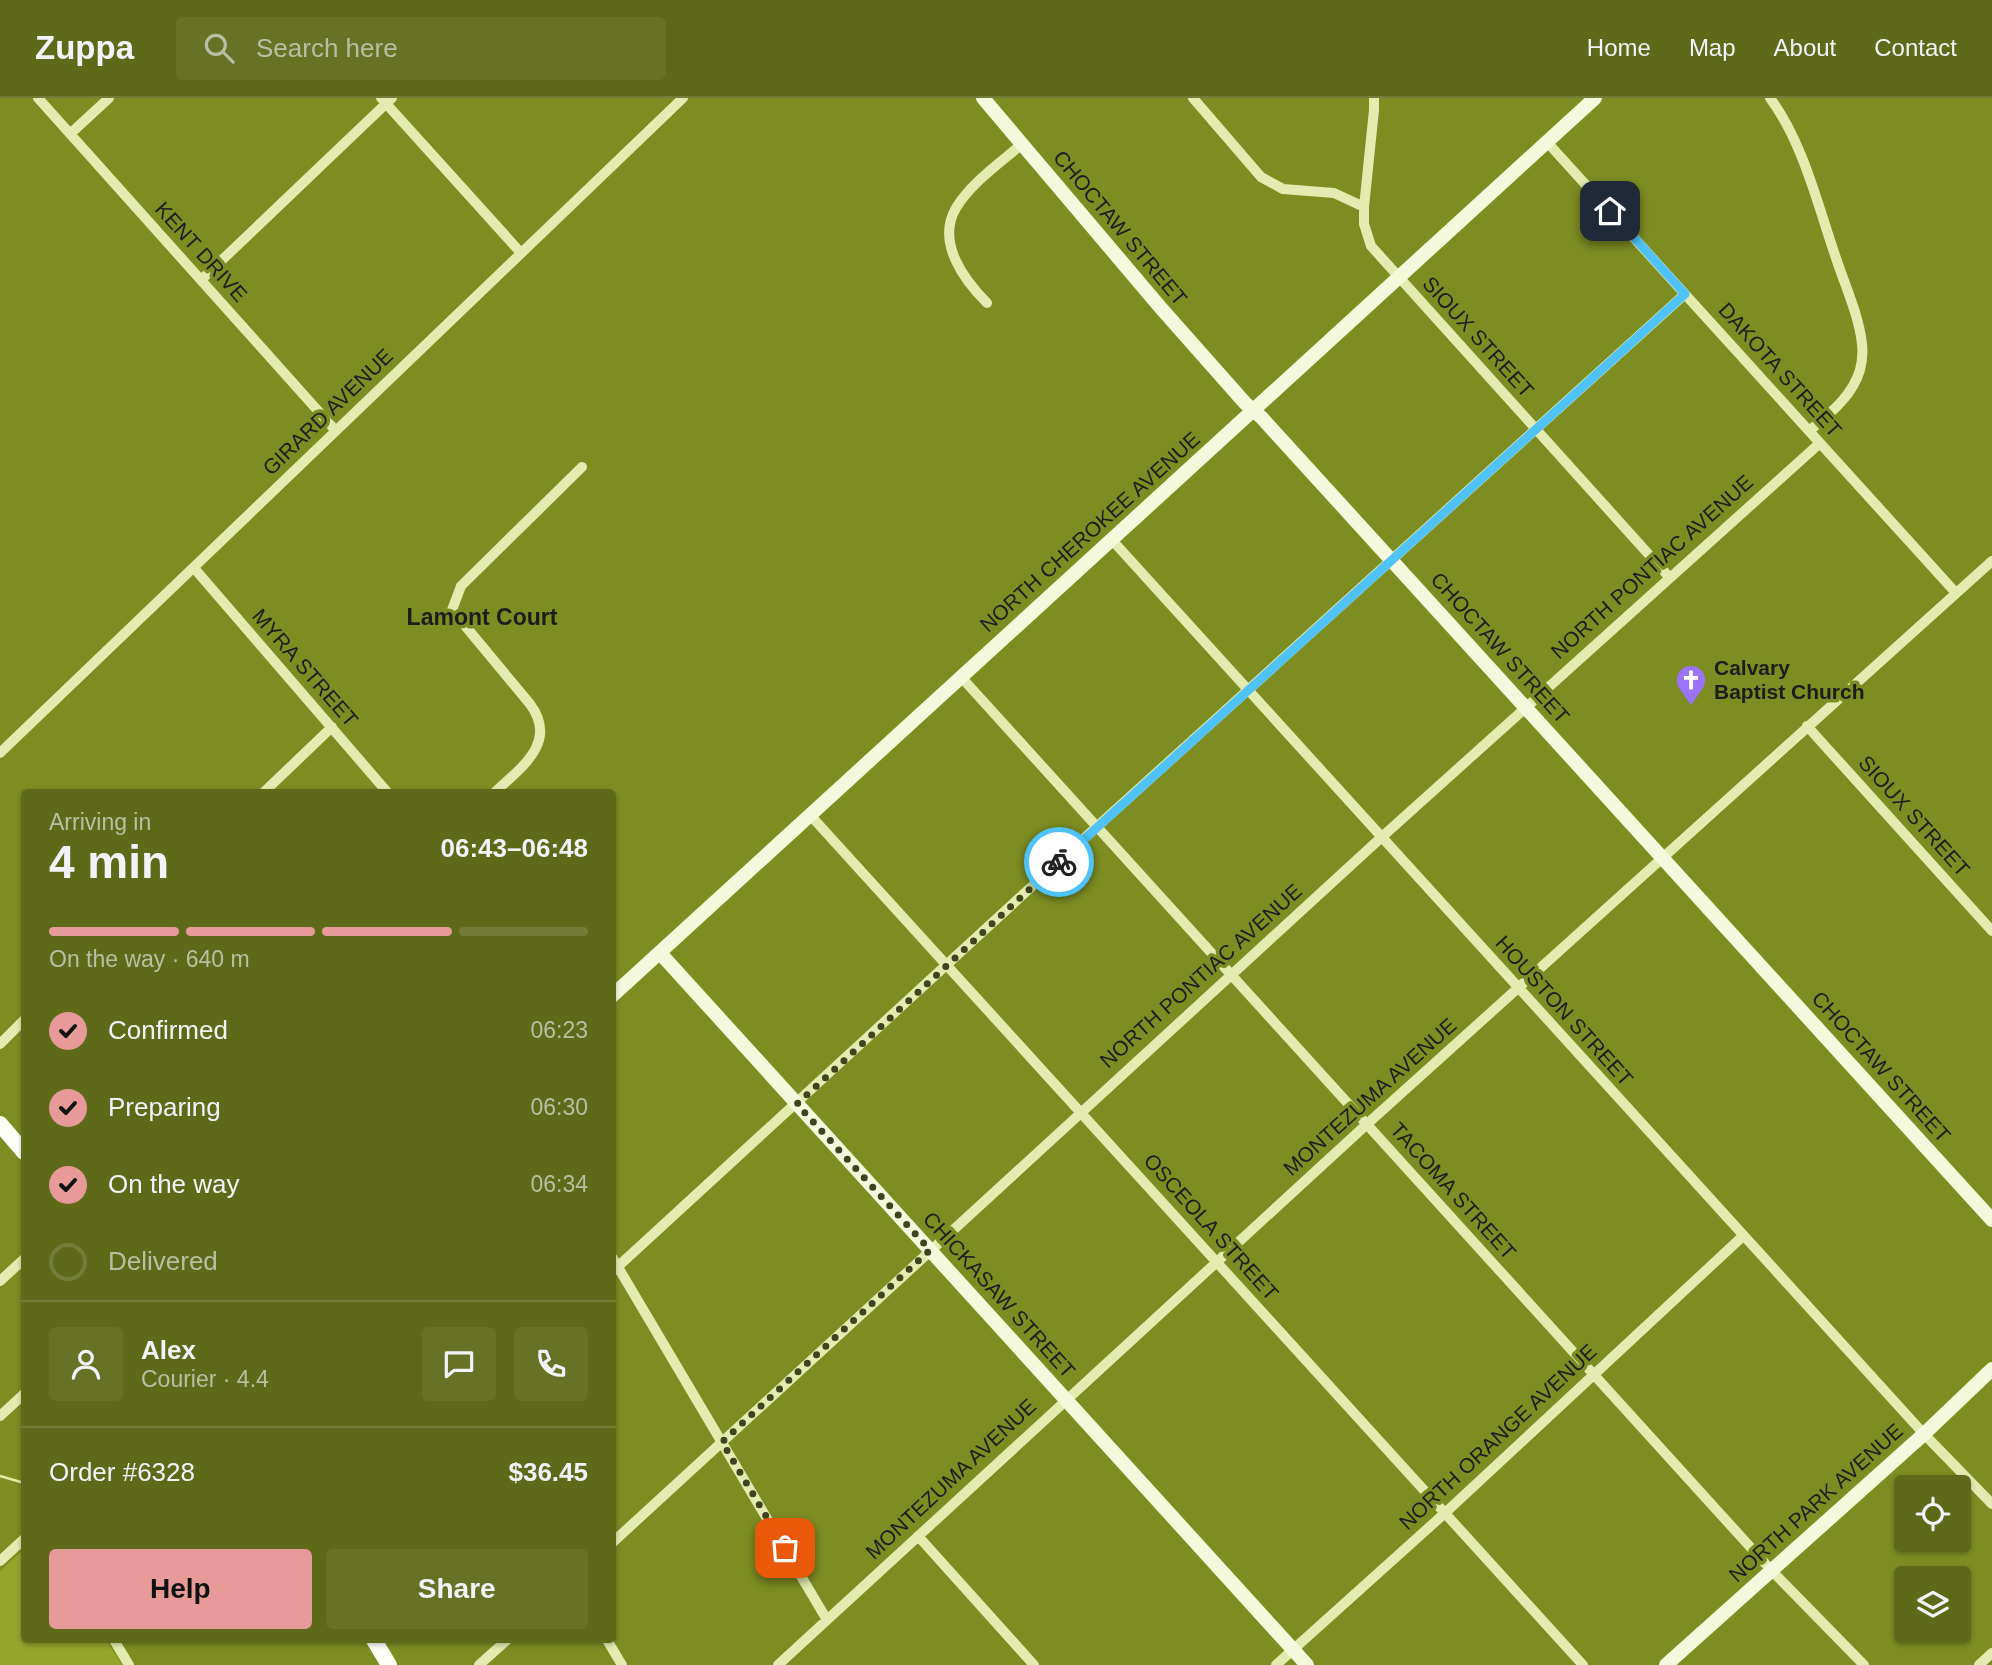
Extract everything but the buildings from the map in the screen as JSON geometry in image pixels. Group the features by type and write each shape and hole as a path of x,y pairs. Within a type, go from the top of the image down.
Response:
{"main road":[{"path":"0,1124 21,1148"},
{"path":"376,1643 389,1665"}],"street":[{"name":"KENT DRIVE","path":"38,98 336,431"},
{"path":"70,134 109,98"},
{"name":"GIRARD AVENUE","path":"0,753 683,98"},
{"name":"CHOCTAW STREET","path":"983,98 1160,307 1992,1220"},
{"path":"1193,98 1261,177 1283,189 1334,192 1364,207"},
{"name":"SIOUX STREET","path":"1374,98 1364,207 1364,224 1371,246 1670,578"},
{"name":"NORTH CHEROKEE AVENUE","path":"616,992 1595,98"},
{"path":"1770,98 1794,138 1855,315 1862,344 1859,372 1853,386 1843,401 1809,431"},
{"path":"201,280 386,100 521,253"},
{"name":"DAKOTA STREET","path":"1547,142 1956,593"},
{"path":"987,303 963,275 950,243 950,227 955,210 963,198 1021,144"},
{"path":"616,1263 797,1104 1096,828 1685,294"},
{"name":"NORTH PONTIAC AVENUE","path":"616,1539 1381,838 1820,443"},
{"path":"498,789 534,753 539,740 539,721 530,704 452,610 461,586 582,467"},
{"name":"HOUSTON STREET","path":"1112,540 1743,1236 1924,1434 1992,1504"},
{"name":"MONTEZUMA AVENUE","path":"778,1665 1366,1125 1992,561"},
{"name":"MYRA STREET","path":"194,568 385,789"},
{"name":"TACOMA STREET","path":"962,678 1772,1571 1864,1665"},
{"name":"SIOUX STREET","path":"1807,726 1992,931"},
{"path":"267,789 332,727"},
{"name":"OSCEOLA STREET","path":"811,816 1583,1665"},
{"name":"CHICKASAW STREET","path":"660,953 1307,1665"},
{"path":"0,1044 21,1023"},
{"name":"NORTH ORANGE AVENUE","path":"1276,1665 1445,1513 1743,1236"},
{"path":"0,1281 21,1262"},
{"path":"616,1268 827,1620"},
{"name":"NORTH PARK AVENUE","path":"1666,1665 1924,1434 1992,1369"},
{"path":"0,1416 21,1397"},
{"path":"918,1536 1034,1665"},
{"path":"0,1561 21,1542"},
{"path":"116,1643 129,1665"},
{"path":"479,1665 504,1643"},
{"path":"609,1643 622,1665"},
{"path":"1979,1665 1992,1653"}],"green space":[{"path":"21,1552 21,1643 108,1643 122,1665 0,1665 0,1571"}],"waterway":[{"path":"0,1476 21,1482"}],"way so far":[{"path":"785,1548 722,1442 930,1250 797,1104 1059,862"}],"place":[{"name":"Calvary Baptist Church","path":"1691,707"}],"district":[{"name":"Lamont Court","path":"482,617"}],"route":[{"path":"1059,862 1685,294 1610,211"}]}
